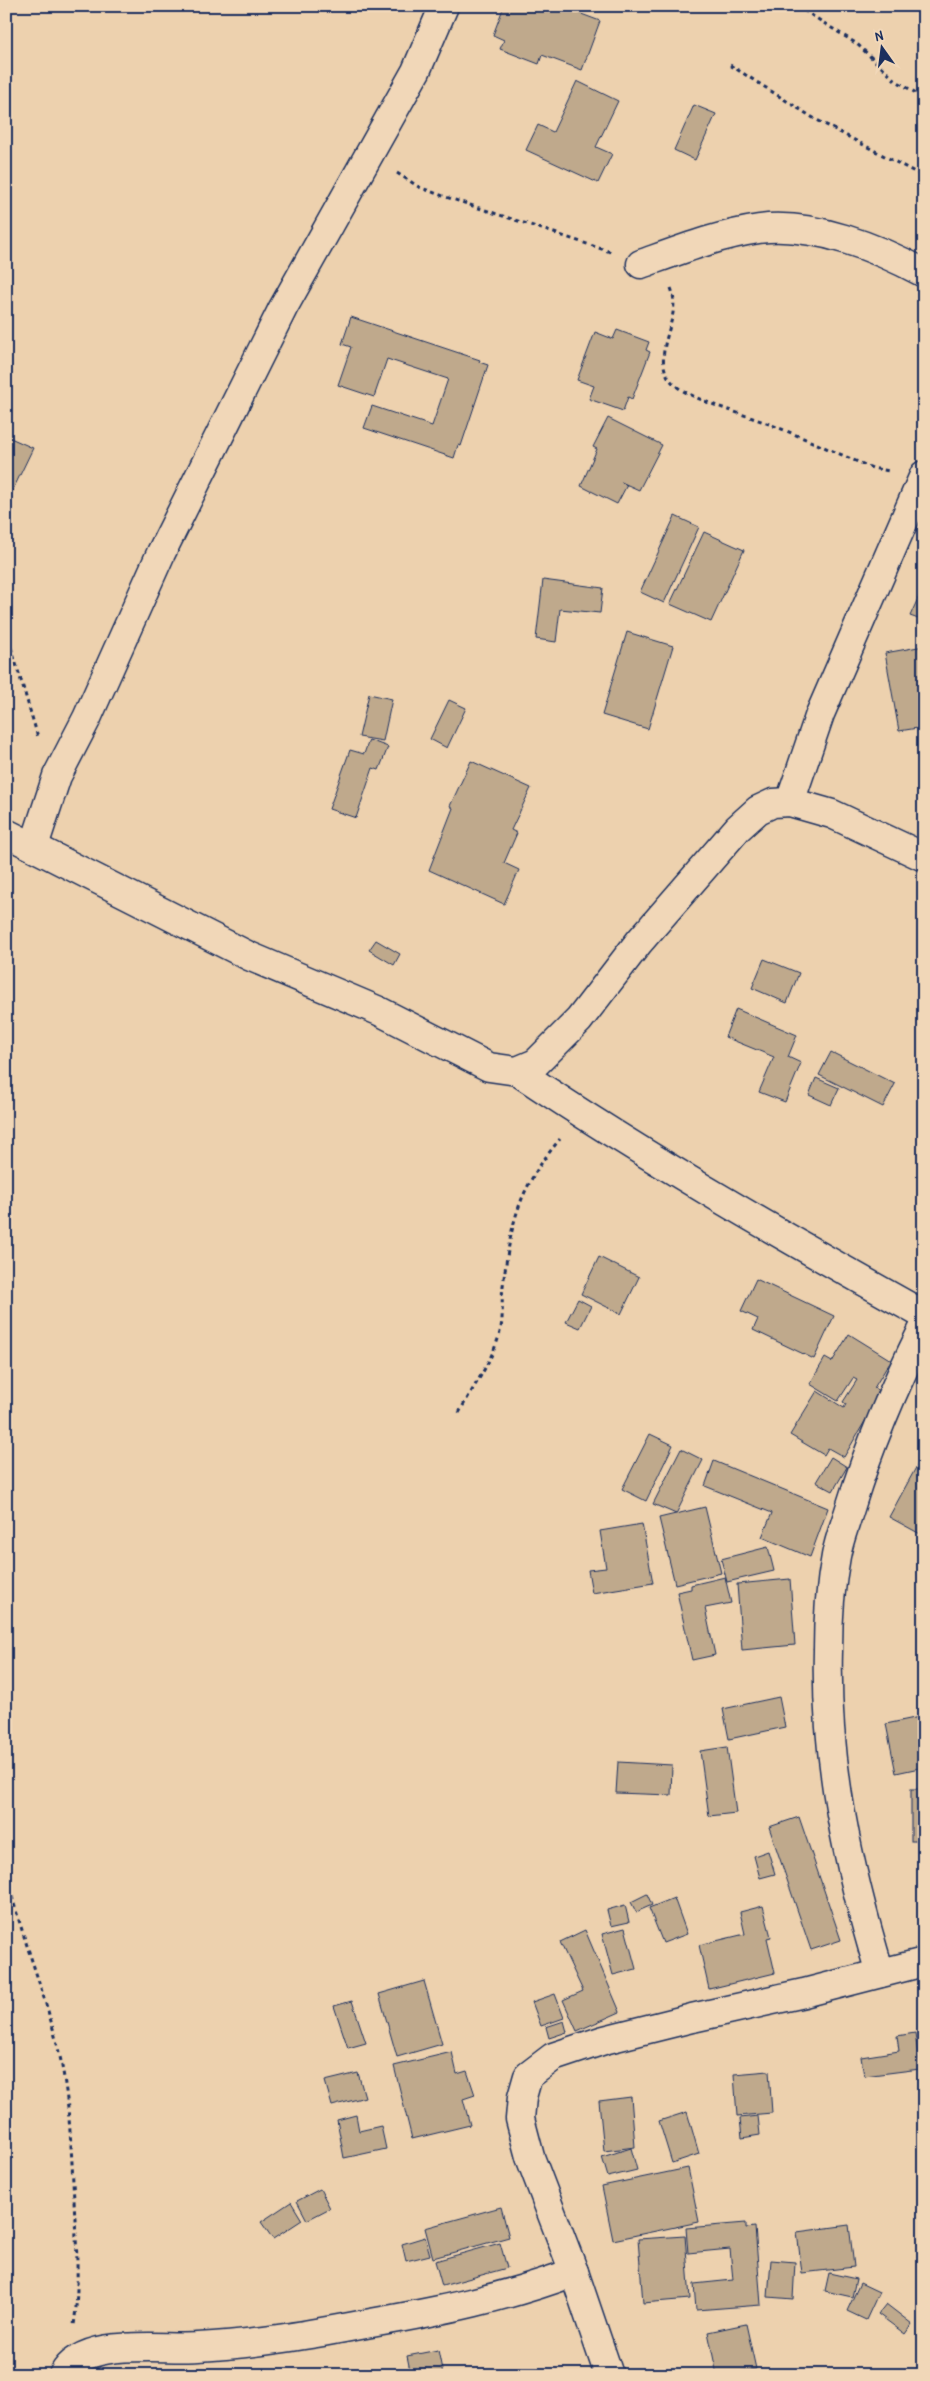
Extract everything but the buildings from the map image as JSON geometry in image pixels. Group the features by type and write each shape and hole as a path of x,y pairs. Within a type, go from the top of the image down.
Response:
{"street":[{"path":"34,846 57,776 87,718 161,553 283,308 416,71 444,6"},
{"path":"642,264 725,236 761,229 794,229 866,246 894,256 924,273"},
{"path":"790,802 820,714 924,475"},
{"path":"518,1071 536,1063 579,1020 639,942 738,828 758,810 773,803 790,802 832,814 924,857"},
{"path":"6,833 249,956 380,1011 489,1067 518,1071 581,1114 744,1212 924,1314"},
{"path":"880,1972 858,1899 836,1790 828,1734 829,1605 836,1555 862,1468 894,1385 924,1327"},
{"path":"609,2375 574,2272 530,2157 520,2119 522,2097 528,2076 553,2057 604,2040 692,2018 804,1994 880,1972 924,1962"},
{"path":"63,2373 76,2360 93,2352 118,2348 172,2349 216,2346 298,2338 490,2300 531,2288 574,2272"}],"path":[{"path":"797,6 856,44 895,80 924,98"},
{"path":"730,65 815,119 924,177"},
{"path":"371,152 399,174 419,186 642,264 667,282 675,300 664,369 670,381 684,392 711,404 774,425 872,468 897,472"},
{"path":"6,616 11,647 25,697 40,743 57,776"},
{"path":"459,1413 496,1347 501,1328 501,1301 513,1221 523,1194 543,1160 581,1114"},
{"path":"6,1873 59,2050 66,2097 71,2146 78,2275 71,2344 63,2373"}]}
